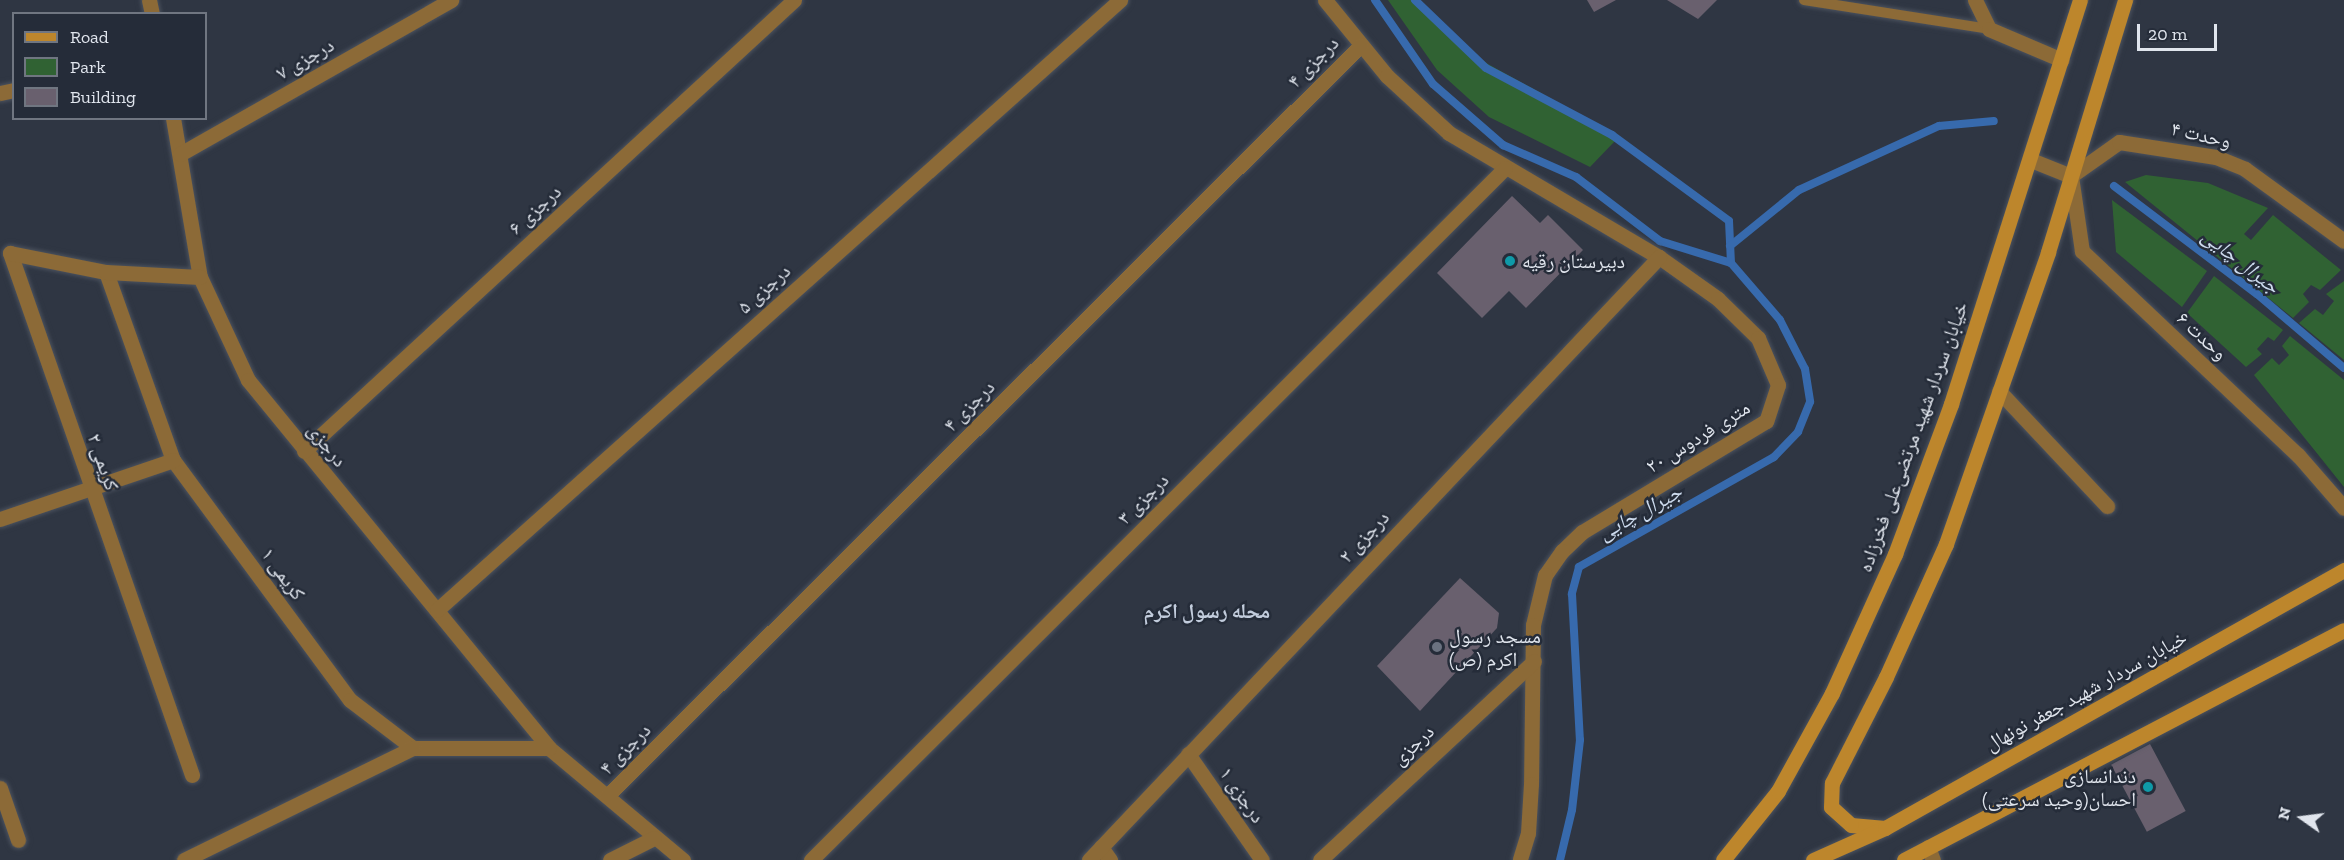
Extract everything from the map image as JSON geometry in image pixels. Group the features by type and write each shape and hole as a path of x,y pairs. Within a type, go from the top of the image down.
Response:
{"main road":[{"name":"خیابان سردار شهید مرتضی‌علی فخرزاده","path":"1723,860 1778,791 1832,693 1895,554 1951,404 2031,160 2080,0"},
{"path":"1886,828 1851,825 1831,807 1832,783 1886,677 1946,544 2071,176 2125,0"},
{"path":"2339,573 2344,555"},
{"name":"خیابان سردار شهید جعفر نونهال","path":"1814,860 1886,828 2339,573"},
{"path":"1904,860 1930,854 2344,630"}],"street":[{"name":"درجزی ۷","path":"180,154 451,0"},
{"name":"درجزی ۶","path":"304,451 794,0"},
{"name":"درجزی ۵","path":"436,610 1120,0"},
{"name":"۲۰ متری فردوس","path":"1325,0 1361,45 1416,106 1449,133 1659,257 1718,299 1758,338 1778,385 1776,401 1766,422 1582,532 1562,551 1545,576 1533,625 1531,794 1528,833 1520,860"},
{"path":"1975,0 1989,29 2062,60"},
{"name":"درجزی ۴","path":"607,796 1361,45"},
{"name":"درجزی","path":"173,120 200,277 248,380 549,748 683,860"},
{"name":"وحدت ۴","path":"2071,176 2119,142 2186,150 2245,169 2344,241"},
{"path":"2031,160 2071,176"},
{"name":"درجزی ۳","path":"811,860 1505,168"},
{"name":"وحدت ۶","path":"2071,176 2082,251 2298,455 2344,508"},
{"name":"کریمی ۲","path":"106,272 10,254 89,488 192,775"},
{"name":"درجزی ۲","path":"1089,860 1106,854 1188,754 1659,257"},
{"path":"106,272 200,277"},
{"name":"کریمی ۱","path":"106,272 173,460 350,700 413,748"},
{"path":"1999,391 2107,506"},
{"path":"0,519 173,460"},
{"name":"درجزی","path":"1320,860 1534,661"},
{"path":"184,860 413,748 549,748"},
{"name":"درجزی ۱","path":"1188,754 1262,860"},
{"path":"0,788 18,840"},
{"path":"610,860 654,838"}],"lane":[{"path":"1804,0 1989,29"}],"green space":[{"path":"1388,0 1415,0 1449,38 1488,64 1586,118 1615,141 1590,167 1489,117 1437,70"},
{"path":"2146,175 2208,183 2268,208 2244,234 2251,240 2273,215 2341,270 2320,290 2311,285 2303,294 2309,302 2293,318 2125,182"},
{"path":"2112,200 2207,271 2182,307 2116,252"},
{"path":"2214,276 2283,330 2274,341 2268,337 2257,349 2262,354 2246,367 2187,313"},
{"path":"2344,281 2344,360 2299,323 2315,309 2323,315 2334,301 2326,294"},
{"path":"2290,336 2344,380 2344,487 2254,375 2272,358 2279,365 2289,355 2282,346"}],"building":[{"path":"1587,0 1616,0 1594,12"},
{"path":"1667,0 1717,0 1698,19"},
{"name":"دبیرستان رقیه","path":"1512,196 1540,223 1548,215 1583,250 1526,308 1509,291 1482,318 1437,273"},
{"name":"مسجد رسول اکرم (ص)","path":"1460,578 1499,613 1497,628 1420,711 1377,666"},
{"name":"دندانسازی احسان(وحید سرعتی)","path":"2150,744 2186,811 2147,832 2111,765"}],"waterway":[{"name":"جیرال چایی","path":"1375,0 1433,84 1503,145 1576,177 1660,241 1731,263"},
{"name":"جیرال چایی","path":"1415,0 1486,68 1612,135 1729,221 1731,263 1780,320 1805,369 1810,402 1798,432 1774,457 1579,567 1572,594 1580,740 1572,810 1560,860"},
{"name":"جیرال چایی","path":"1730,246 1799,190 1939,126 1994,121"},
{"name":"جیرال چایی","path":"2114,186 2257,294 2344,368"}],"place":[{"name":"دبیرستان رقیه","path":"1510,261"},
{"name":"مسجد رسول اکرم (ص)","path":"1437,647"},
{"name":"دندانسازی احسان(وحید سرعتی)","path":"2148,787"}],"district":[{"name":"محله رسول اکرم","path":"1207,611"}]}
